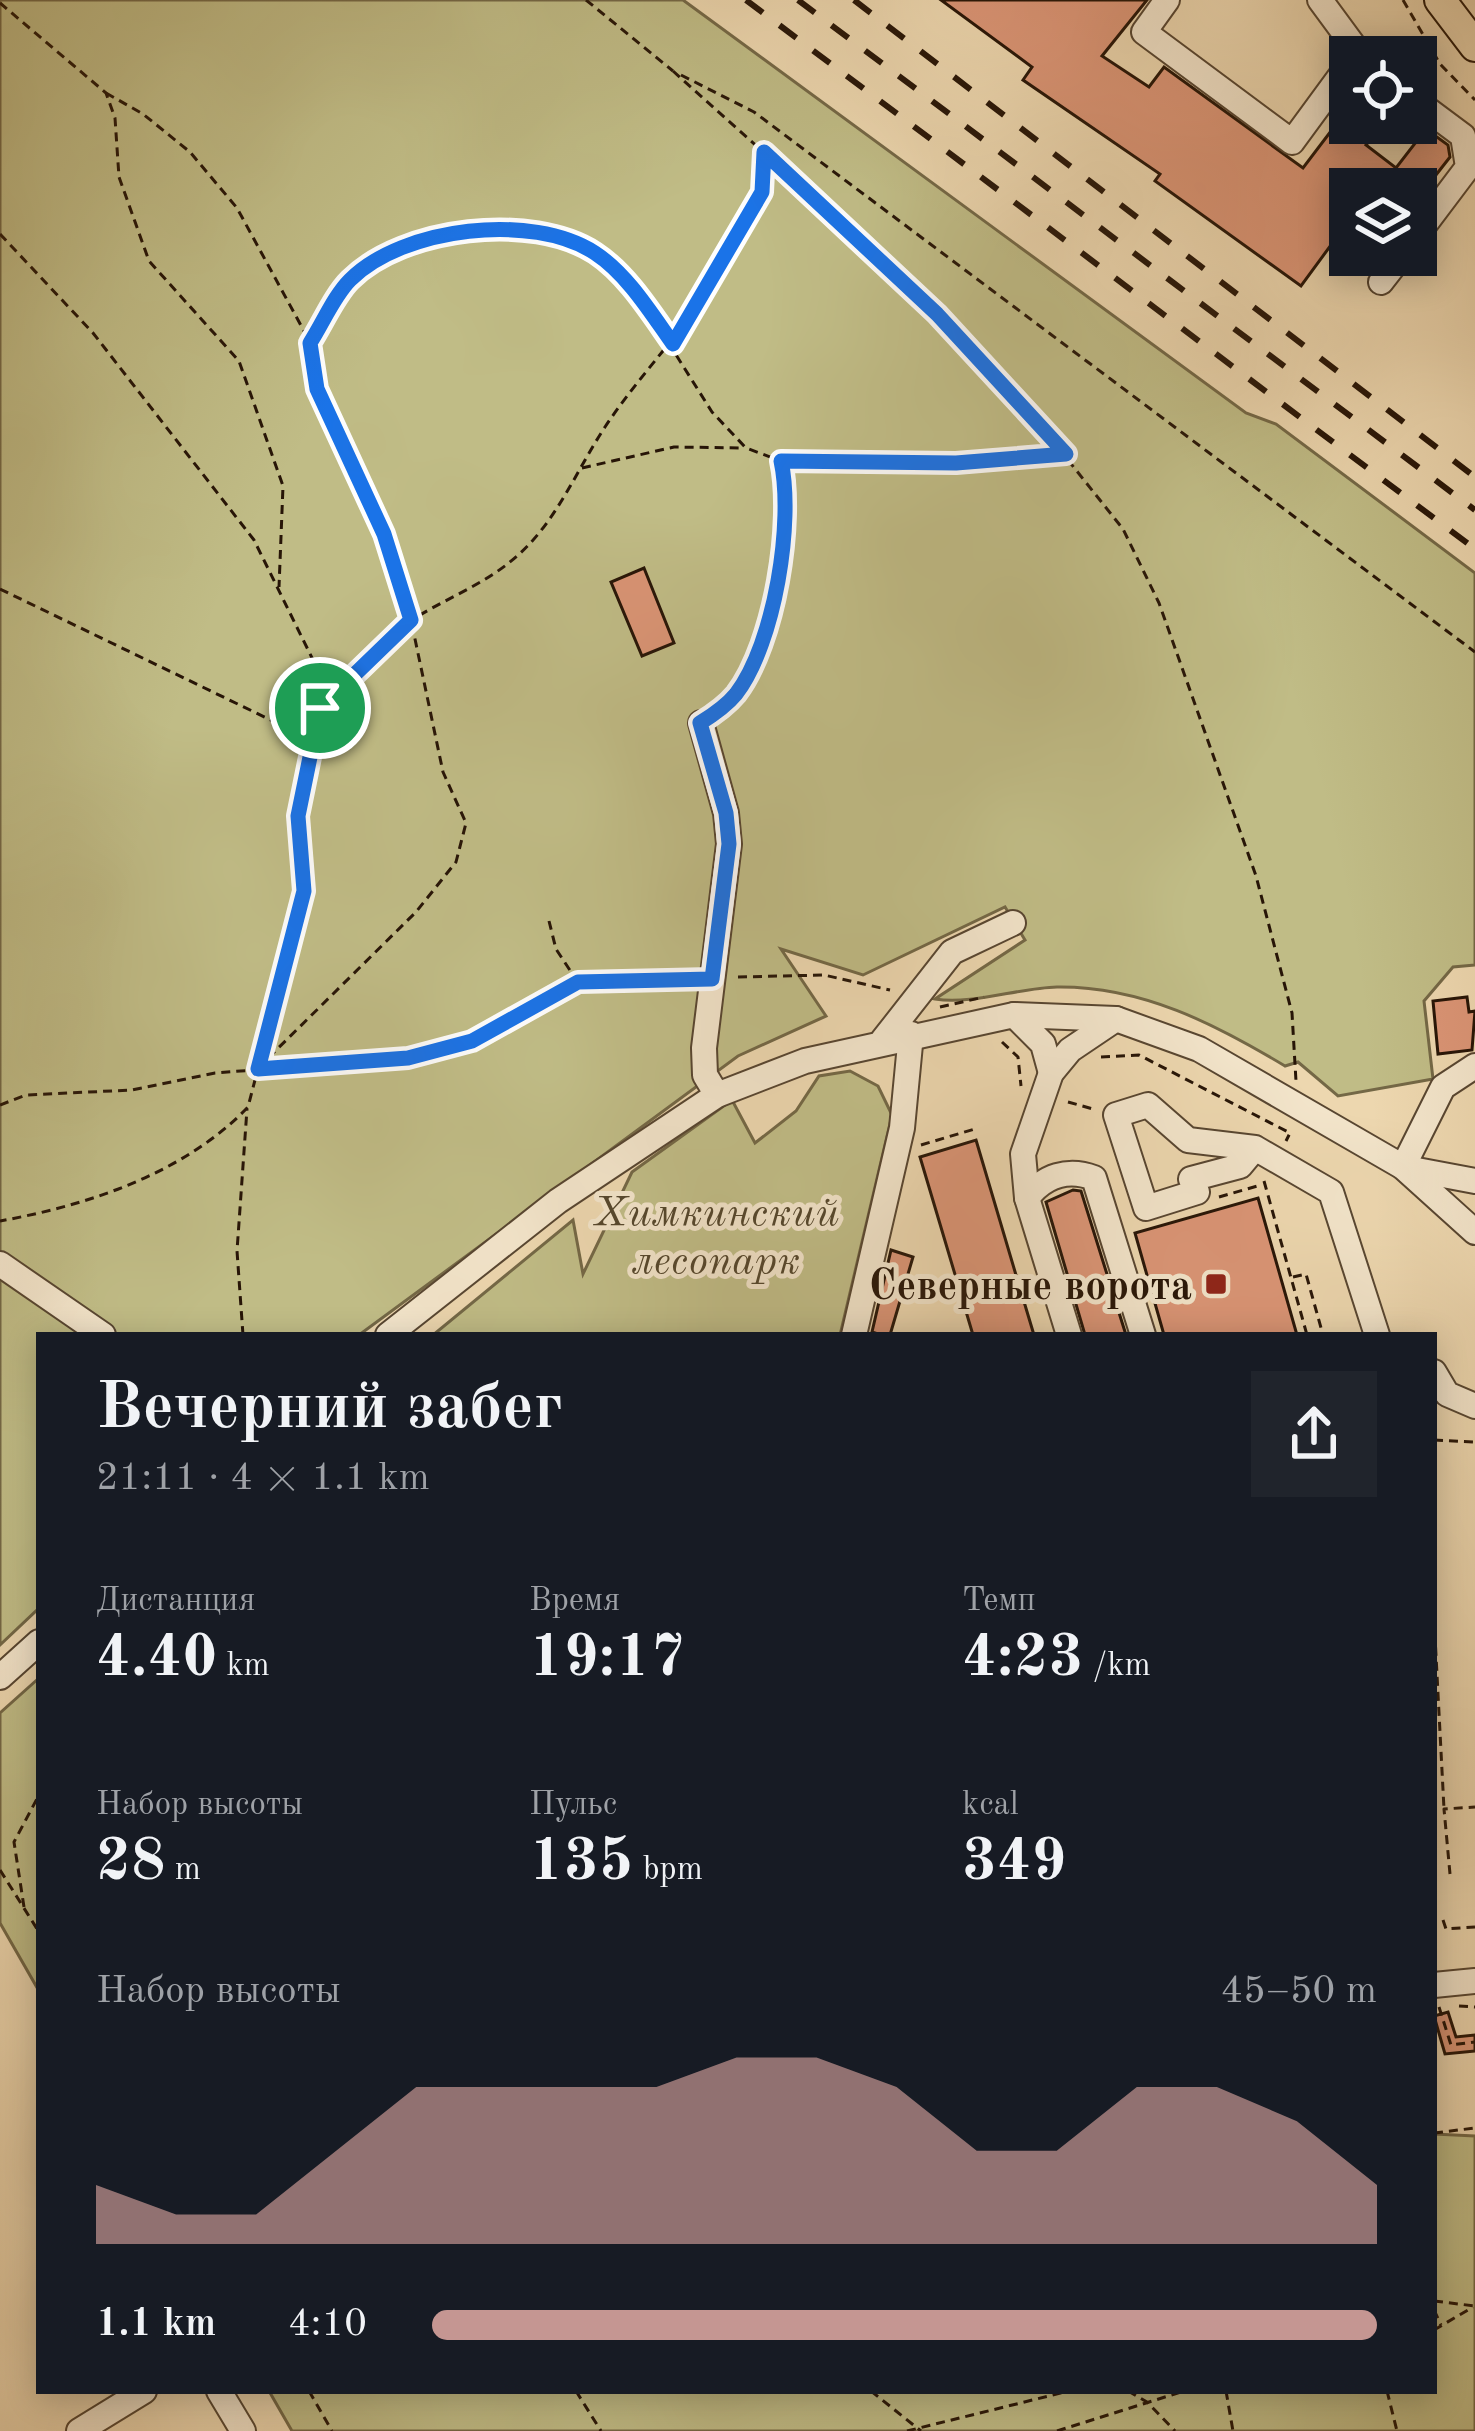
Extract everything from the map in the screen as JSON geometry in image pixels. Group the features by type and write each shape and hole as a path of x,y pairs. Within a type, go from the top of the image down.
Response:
{"main road":[{"path":"1440,0 1475,46"}],"street":[{"path":"1166,0 1144,32 1292,142 1329,93"},
{"path":"1320,0 1343,36"},
{"path":"1437,117 1463,136 1468,167 1437,208"},
{"path":"1382,282 1386,276"},
{"path":"700,723 726,813 729,844 705,1075 717,1095"},
{"path":"883,1040 897,1016 952,952 1013,923"},
{"path":"392,1332 558,1202 717,1095 805,1061 883,1040 1014,1016 1116,1019 1224,1061 1403,1167 1475,1232"},
{"path":"1014,1016 1043,1044 1051,1072"},
{"path":"1068,1332 1027,1198 1023,1154 1051,1072 1070,1050 1116,1019"},
{"path":"855,1332 896,1153 910,1034"},
{"path":"1403,1167 1443,1088 1475,1066"},
{"path":"1255,1148 1240,1166 1192,1179 1197,1192 1145,1208 1116,1115 1148,1105 1188,1140 1255,1148 1331,1192 1376,1332"},
{"path":"1403,1167 1475,1181"},
{"path":"1027,1198 1039,1181 1076,1171 1094,1178 1142,1332"},
{"path":"0,1264 99,1332"},
{"path":"1437,1377 1447,1394 1475,1406"},
{"path":"0,1678 36,1645"},
{"path":"1437,1985 1475,1981"},
{"path":"79,2431 139,2394"},
{"path":"221,2394 243,2431"}],"path":[{"path":"586,0 764,152 937,314 1066,454 1123,529 1160,603 1256,876 1292,1013 1297,1083"},
{"path":"1403,0 1439,64 1475,100"},
{"path":"0,3 106,93 143,114 190,152 237,208 310,343 317,389 384,534 411,620 443,772 466,823 456,862 402,926 258,1069"},
{"path":"673,71 754,112 1475,652"},
{"path":"106,93 115,118 118,177 149,261 239,361 263,428 283,486 279,590"},
{"path":"320,708 411,620 470,590 519,555 560,507 606,425 673,344 762,192 764,152"},
{"path":"310,343 351,280 406,246 476,228 542,235 594,252 639,296 712,412 746,448"},
{"path":"0,234 93,333 254,540 316,665 320,708 298,816 304,891 248,1106 237,1251 243,1332"},
{"path":"582,468 674,446 746,448 781,461 956,463 1066,454"},
{"path":"700,723 737,693 757,652 789,500 781,461"},
{"path":"0,589 312,740"},
{"path":"549,921 556,949 578,982"},
{"path":"0,1106 26,1095 132,1090 258,1069 408,1058 472,1041 578,982 803,974 890,990"},
{"path":"1095,1059 1139,1055 1290,1133"},
{"path":"1065,1101 1116,1115"},
{"path":"0,1221 139,1183 225,1131 248,1106"},
{"path":"896,1153 978,1129"},
{"path":"1210,1200 1263,1184 1306,1332"},
{"path":"1291,1277 1306,1274 1322,1332"},
{"path":"1437,1440 1473,1442"},
{"path":"1437,1675 1450,1874"},
{"path":"24,1907 14,1842 36,1801"},
{"path":"1444,1809 1475,1807"},
{"path":"0,1870 36,1927"},
{"path":"1443,1920 1446,1929 1475,1927"},
{"path":"1475,2007 1439,2006 1451,2045 1475,2042"},
{"path":"1437,2133 1475,2128"},
{"path":"1437,2301 1474,2306"},
{"path":"1437,2328 1474,2306"},
{"path":"1437,2316 1442,2326"},
{"path":"313,2394 332,2431"},
{"path":"577,2394 602,2431"},
{"path":"875,2394 919,2430"},
{"path":"907,2431 1057,2394"},
{"path":"1133,2394 1175,2431"},
{"path":"1144,2394 1147,2402"},
{"path":"1057,2431 1174,2394"},
{"path":"1227,2394 1233,2431"},
{"path":"1388,2394 1397,2431"}],"green space":[{"path":"0,0 683,0 1246,413 1276,424 1475,573 1475,965 1453,967 1424,1001 1433,1079 1338,1096 1298,1062 1285,1066 1177,1010 1088,988 935,999 1025,940 1005,907 863,975 781,949 826,1016 738,1056 363,1332 36,1332 36,1611 0,1645"},
{"name":"Химкинский лесопарк","path":"850,1071 878,1086 892,1115 841,1332 437,1332 573,1220 583,1274 632,1172 732,1100 755,1143 796,1111 819,1076"},
{"path":"36,1681 36,1986 0,1923 0,1713"},
{"path":"1437,2134 1475,2136 1475,2431 292,2431 271,2394 1437,2394"}],"building":[{"path":"941,0 1147,0 1102,56 1149,87 1164,67 1303,168 1329,134 1329,144 1367,144 1396,168 1329,168 1329,248 1301,286 1155,181 1160,174 1023,80 1032,67"},
{"path":"1437,137 1448,145 1450,157 1437,174 1437,168 1396,168 1414,144 1437,144"},
{"path":"644,568 674,643 642,656 611,582"},
{"path":"1467,997 1469,1012 1475,1011 1472,1050 1438,1054 1433,1001"},
{"path":"976,1140 1033,1332 972,1332 920,1157"},
{"path":"1081,1191 1125,1332 1084,1332 1046,1202"},
{"name":"Северные ворота","path":"1258,1198 1296,1332 1163,1332 1135,1233"},
{"path":"891,1250 913,1257 891,1332 872,1332"},
{"path":"1448,2012 1456,2037 1475,2035 1475,2051 1445,2054 1437,2015"}],"railway":[{"path":"746,0 1475,549"},
{"path":"798,0 1475,510"},
{"path":"854,0 1475,477"}],"place":[{"name":"Северные ворота","path":"1216,1284"}],"route":[{"path":"764,152 937,314 1066,454 956,463 781,461 789,500 772,603 757,652 737,693 700,723 726,813 729,844 712,979 578,982 472,1041 408,1058 258,1069 271,1010 294,946 304,891 298,816 320,708 411,620 384,534 317,389 310,343 351,280 406,246 476,228 542,235 594,252 639,296 673,344 762,192 764,152"}]}
